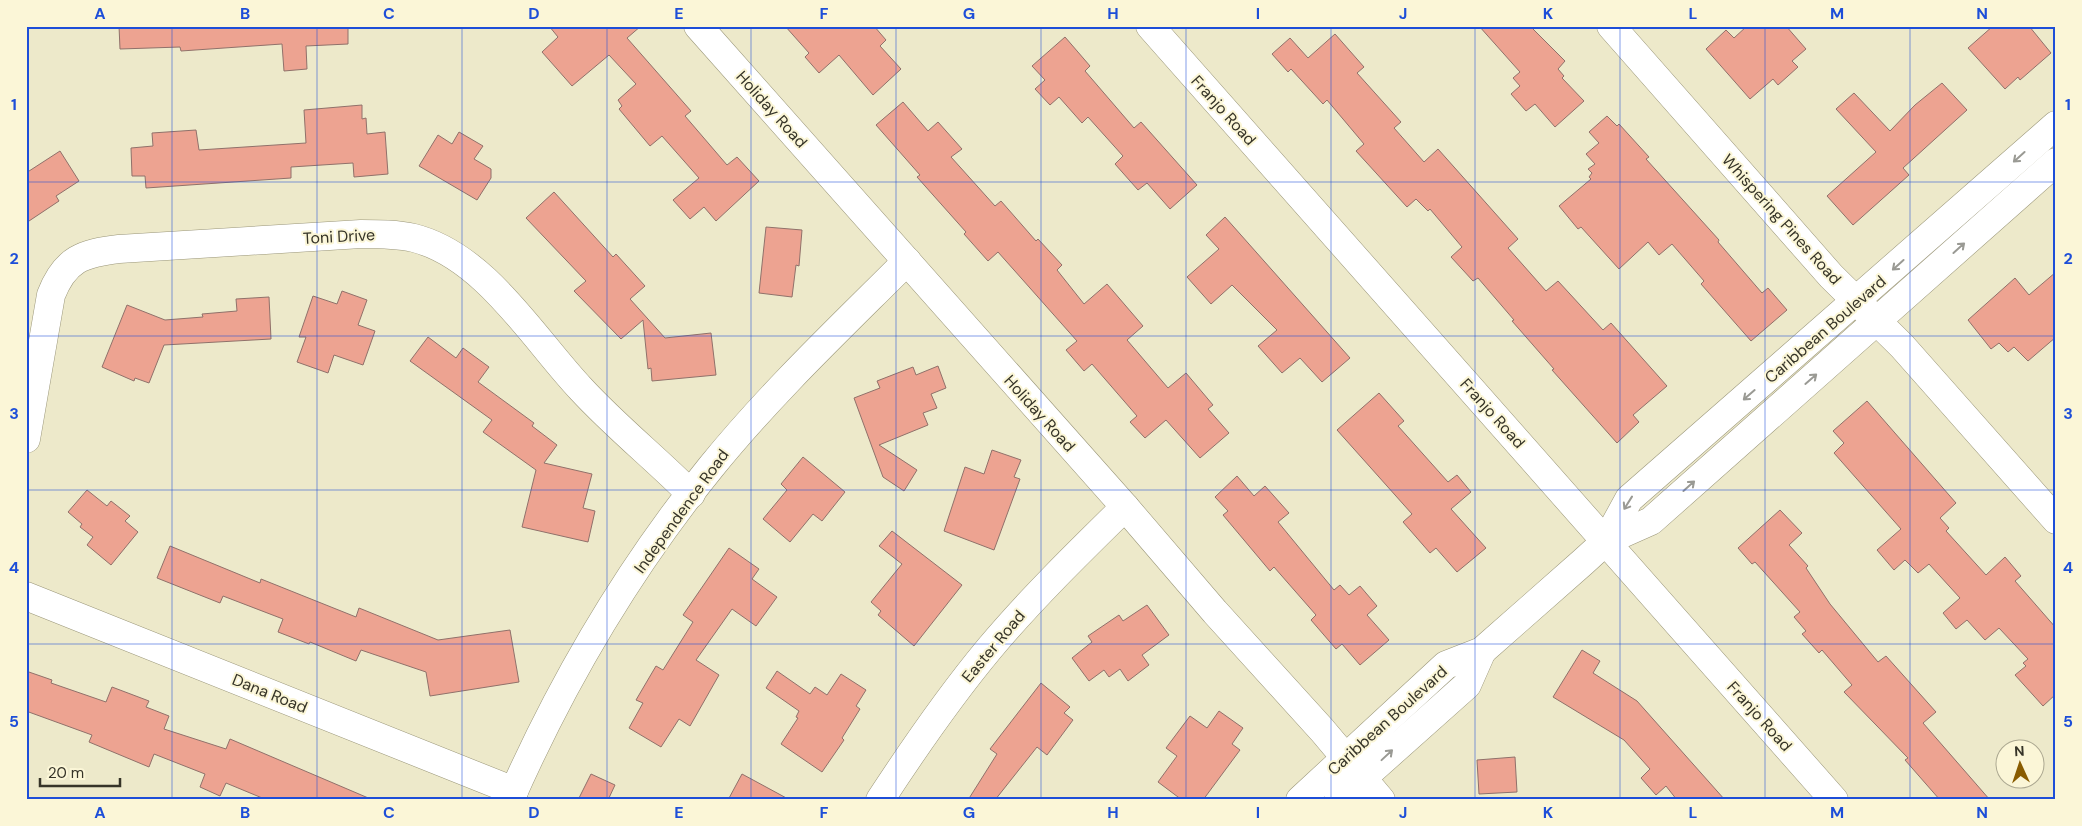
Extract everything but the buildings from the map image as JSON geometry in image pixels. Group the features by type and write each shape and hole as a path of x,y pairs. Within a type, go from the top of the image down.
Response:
{"street":[{"name":"Holiday Road","path":"698,26 1125,506 1381,800"},
{"name":"Franjo Road","path":"1150,26 1834,800"},
{"name":"Whispering Pines Road","path":"1624,31 1831,276 1902,346 2056,520"},
{"name":"Caribbean Boulevard","path":"1606,541 1629,499 2056,125"},
{"name":"Caribbean Boulevard","path":"1300,800 1353,768 1446,665 1482,652 1606,541 1650,521 2056,162"},
{"name":"Toni Drive","path":"26,439 51,295 60,276 75,260 93,253 119,249 361,234 388,235 413,238 442,249 482,277 586,394 691,494"},
{"name":"Independence Road","path":"512,796 570,680 632,578 691,494 773,396 907,261"},
{"name":"Easter Road","path":"880,800 934,719 990,648 1054,577 1125,506"},
{"name":"Dana Road","path":"26,596 512,796"},
{"name":"Caribbean Boulevard","path":"1338,800 1353,768"}]}
